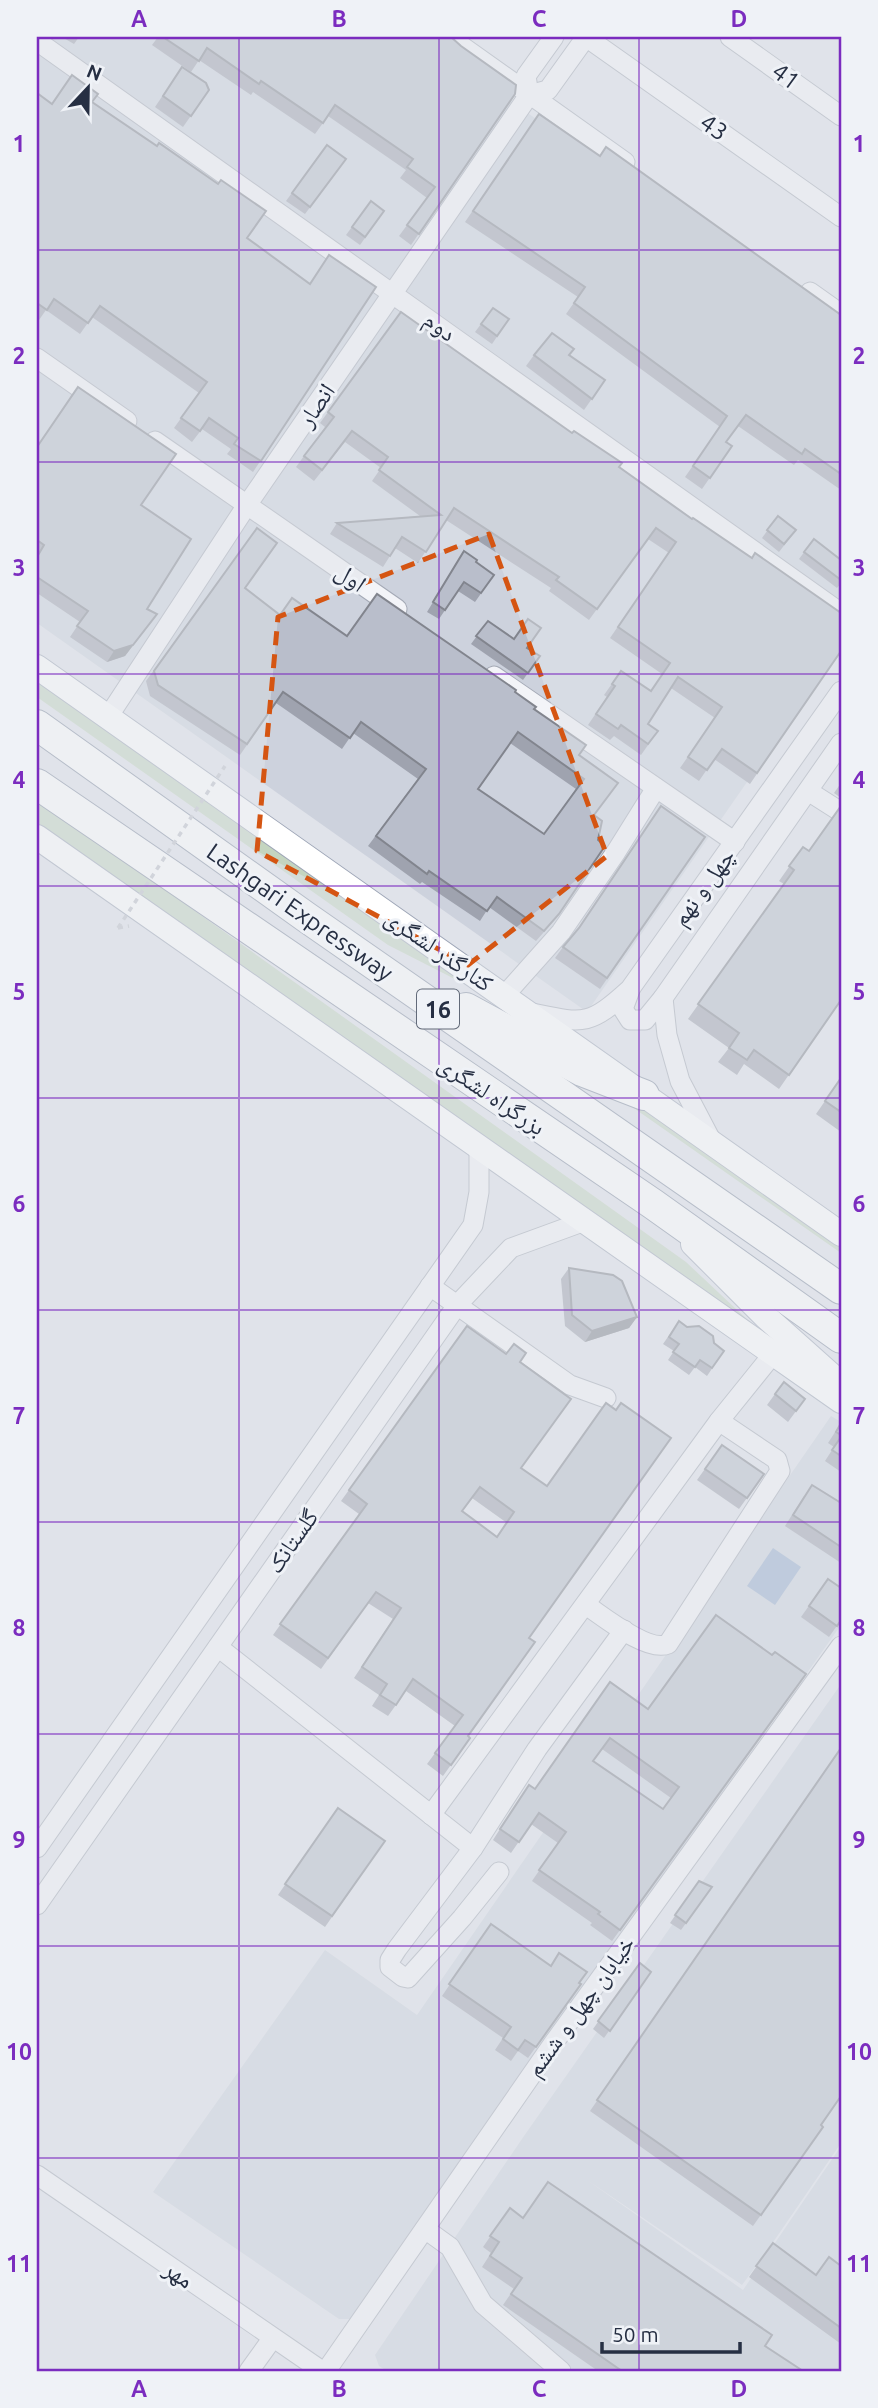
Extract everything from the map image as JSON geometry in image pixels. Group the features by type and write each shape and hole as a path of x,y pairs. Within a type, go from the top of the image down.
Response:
{"highway":[{"name":"Lashgari Expressway","path":"37,725 338,939 841,1289"},
{"name":"بزرگراه لشگری","path":"37,784 653,1204 841,1338"},
{"path":"338,939 582,1071 644,1095"}],"main road":[{"name":"کنارگذر لشگری","path":"37,667 841,1234"},
{"path":"37,837 841,1401"},
{"path":"653,1204 766,1317 841,1384"}],"street":[{"path":"449,37 641,174"},
{"name":"انصار","path":"529,95 526,76 554,37"},
{"name":"انصار","path":"108,717 247,505 529,95 548,90 586,37"},
{"name":"43","path":"586,37 841,217"},
{"name":"41","path":"730,37 841,116"},
{"name":"دوم","path":"37,41 841,613"},
{"path":"797,283 841,314"},
{"name":"اول","path":"37,358 418,623"},
{"path":"474,662 735,842"},
{"name":"چهل و نهم","path":"527,1012 564,1020 584,1021 606,1010 630,989 841,691"},
{"name":"چهل و نهم","path":"630,989 622,1009 630,1020 645,1020 663,999 841,743"},
{"path":"504,996 561,932 656,788"},
{"path":"808,790 841,812"},
{"path":"663,999 667,1035 680,1081 712,1143"},
{"name":"گلستانک","path":"37,1848 473,1225 479,1192 479,1147"},
{"name":"گلستانک","path":"37,1905 458,1304 511,1248 585,1221"},
{"path":"430,1286 570,1385 606,1398"},
{"path":"431,1815 719,1422 773,1354"},
{"path":"586,1605 655,1646 668,1644 780,1471 777,1460 719,1422"},
{"path":"499,1872 408,1978 390,1967 390,1960 473,1848 537,1749 624,1630"},
{"name":"خیابان چهل و ششم","path":"324,2371 555,2041 841,1646"},
{"path":"218,1647 473,1848"},
{"name":"مهر","path":"37,2175 272,2339 324,2371"},
{"path":"425,2229 450,2247 483,2304 561,2371"},
{"path":"249,2371 272,2339"}],"path":[{"path":"118,928 225,766"}],"highlighted area":[{"path":"489,534 607,856 468,965 257,851 278,617"}],"shaded area":[{"path":"37,37 421,37 841,336 841,647 587,1012 37,623"},
{"path":"831,1416 841,1422 841,1625 351,2319 339,2319 153,2192 325,1950 417,2015"},
{"path":"841,1684 841,2143 742,2285 587,2180 743,2290 841,2146 841,2371 387,2371 379,2366 375,2355 524,2136"}],"green space":[{"path":"37,678 496,1000 388,945 37,697"},
{"path":"37,798 686,1262 752,1324 37,823"},
{"path":"598,1083 649,1093 841,1230 841,1253"}],"water":[{"path":"773,1548 801,1567 775,1605 747,1586"}],"building":[{"path":"163,37 451,37 516,85 515,94 419,234 407,225 435,187 407,167 413,159 335,105 323,123 207,48 199,61"},
{"path":"182,67 206,83 209,90 191,116 163,96"},
{"path":"72,75 98,94 92,102 157,146 159,143 218,184 221,180 266,211 247,238 310,284 329,255 376,287 261,461 234,444 238,438 209,418 200,431 181,418 207,382 100,306 88,323 54,299 47,310 37,303 37,93 52,104"},
{"path":"539,114 600,156 606,147 841,315 841,474 805,449 802,454 746,415 726,442 732,446 710,478 693,466 727,416 574,303 585,287 473,211"},
{"path":"327,145 346,159 310,207 292,193"},
{"path":"371,201 384,211 365,237 352,227"},
{"path":"493,308 509,319 497,336 481,324"},
{"path":"401,312 572,433 574,431 622,463 619,467 692,519 752,558 755,553 841,613 841,651 757,773 722,749 707,770 688,757 722,707 678,677 648,724 658,731 648,744 621,725 618,729 596,714 615,686 612,684 621,671 651,691 670,663 618,627 676,542 656,528 597,609 556,580 559,577 454,508 426,552 402,537 390,556 337,523 441,515 379,470 388,457 352,431 322,470 304,456 334,417 328,412"},
{"path":"552,333 574,349 569,355 605,380 592,399 534,355"},
{"path":"78,387 176,454 141,505 191,539 147,609 157,614 133,645 114,651 77,626 88,611 37,577 37,557 44,545 37,540 37,447"},
{"path":"778,516 796,530 784,544 767,530"},
{"path":"257,528 277,543 245,588 280,615 292,598 347,636 377,594 516,690 515,692 536,707 534,709 586,745 579,755 618,783 594,815 602,821 598,840 605,846 559,914 544,931 497,897 487,911 429,871 427,874 376,836 426,769 361,722 350,738 283,692 247,744 158,685 154,671","holes":["518,732 584,779 544,834 478,789"]},
{"path":"814,539 841,560 841,580 804,552"},
{"path":"464,551 494,575 481,593 464,582 445,610 433,602"},
{"path":"528,619 541,628 527,648 540,656 528,673 476,636 488,621 514,639"},
{"path":"661,806 705,837 607,978 563,947 579,928"},
{"path":"841,806 841,1000 789,1075 754,1050 747,1060 729,1048 739,1033 698,1004 794,870 789,866 803,847 809,851"},
{"path":"841,1078 841,1112 825,1101"},
{"path":"569,1268 613,1275 622,1281 637,1317 592,1331 572,1315"},
{"path":"679,1321 687,1327 699,1326 713,1336 714,1343 724,1351 712,1368 700,1360 695,1367 673,1352 679,1344 669,1337"},
{"path":"467,1326 506,1354 514,1344 526,1353 520,1362 571,1399 521,1468 547,1486 606,1403 616,1410 621,1403 671,1438 529,1638 535,1642 468,1736 470,1738 451,1765 435,1753 463,1715 413,1679 396,1705 380,1695 387,1684 362,1667 401,1608 376,1592 328,1658 280,1624 367,1504 349,1490","holes":["480,1487 514,1512 497,1537 462,1511"]},
{"path":"784,1382 805,1399 796,1411 775,1394"},
{"path":"841,1437 841,1456 832,1450"},
{"path":"722,1445 764,1474 747,1498 705,1469"},
{"path":"812,1485 841,1503 841,1547 793,1515"},
{"path":"828,1579 841,1588 841,1620 837,1626 809,1606"},
{"path":"716,1615 772,1655 775,1652 806,1674 620,1930 598,1914 600,1912 539,1870 566,1832 539,1813 519,1842 500,1829 529,1785 535,1789 610,1682 648,1709","holes":["610,1738 679,1787 663,1809 593,1761"]},
{"path":"841,1748 841,2096 821,2125 823,2127 761,2215 597,2100"},
{"path":"338,1808 385,1841 332,1916 285,1884"},
{"path":"699,1881 712,1887 686,1923 675,1915"},
{"path":"491,1924 551,1966 559,1953 587,1972 536,2047 525,2040 518,2050 503,2039 511,2027 449,1984"},
{"path":"640,1963 651,1972 610,2031 598,2021"},
{"path":"548,2182 772,2335 765,2346 803,2371 622,2371 511,2294 522,2278 490,2256 499,2242 490,2236 510,2208 523,2218"},
{"path":"773,2243 816,2275 829,2257 841,2266 841,2328 756,2266"}]}
